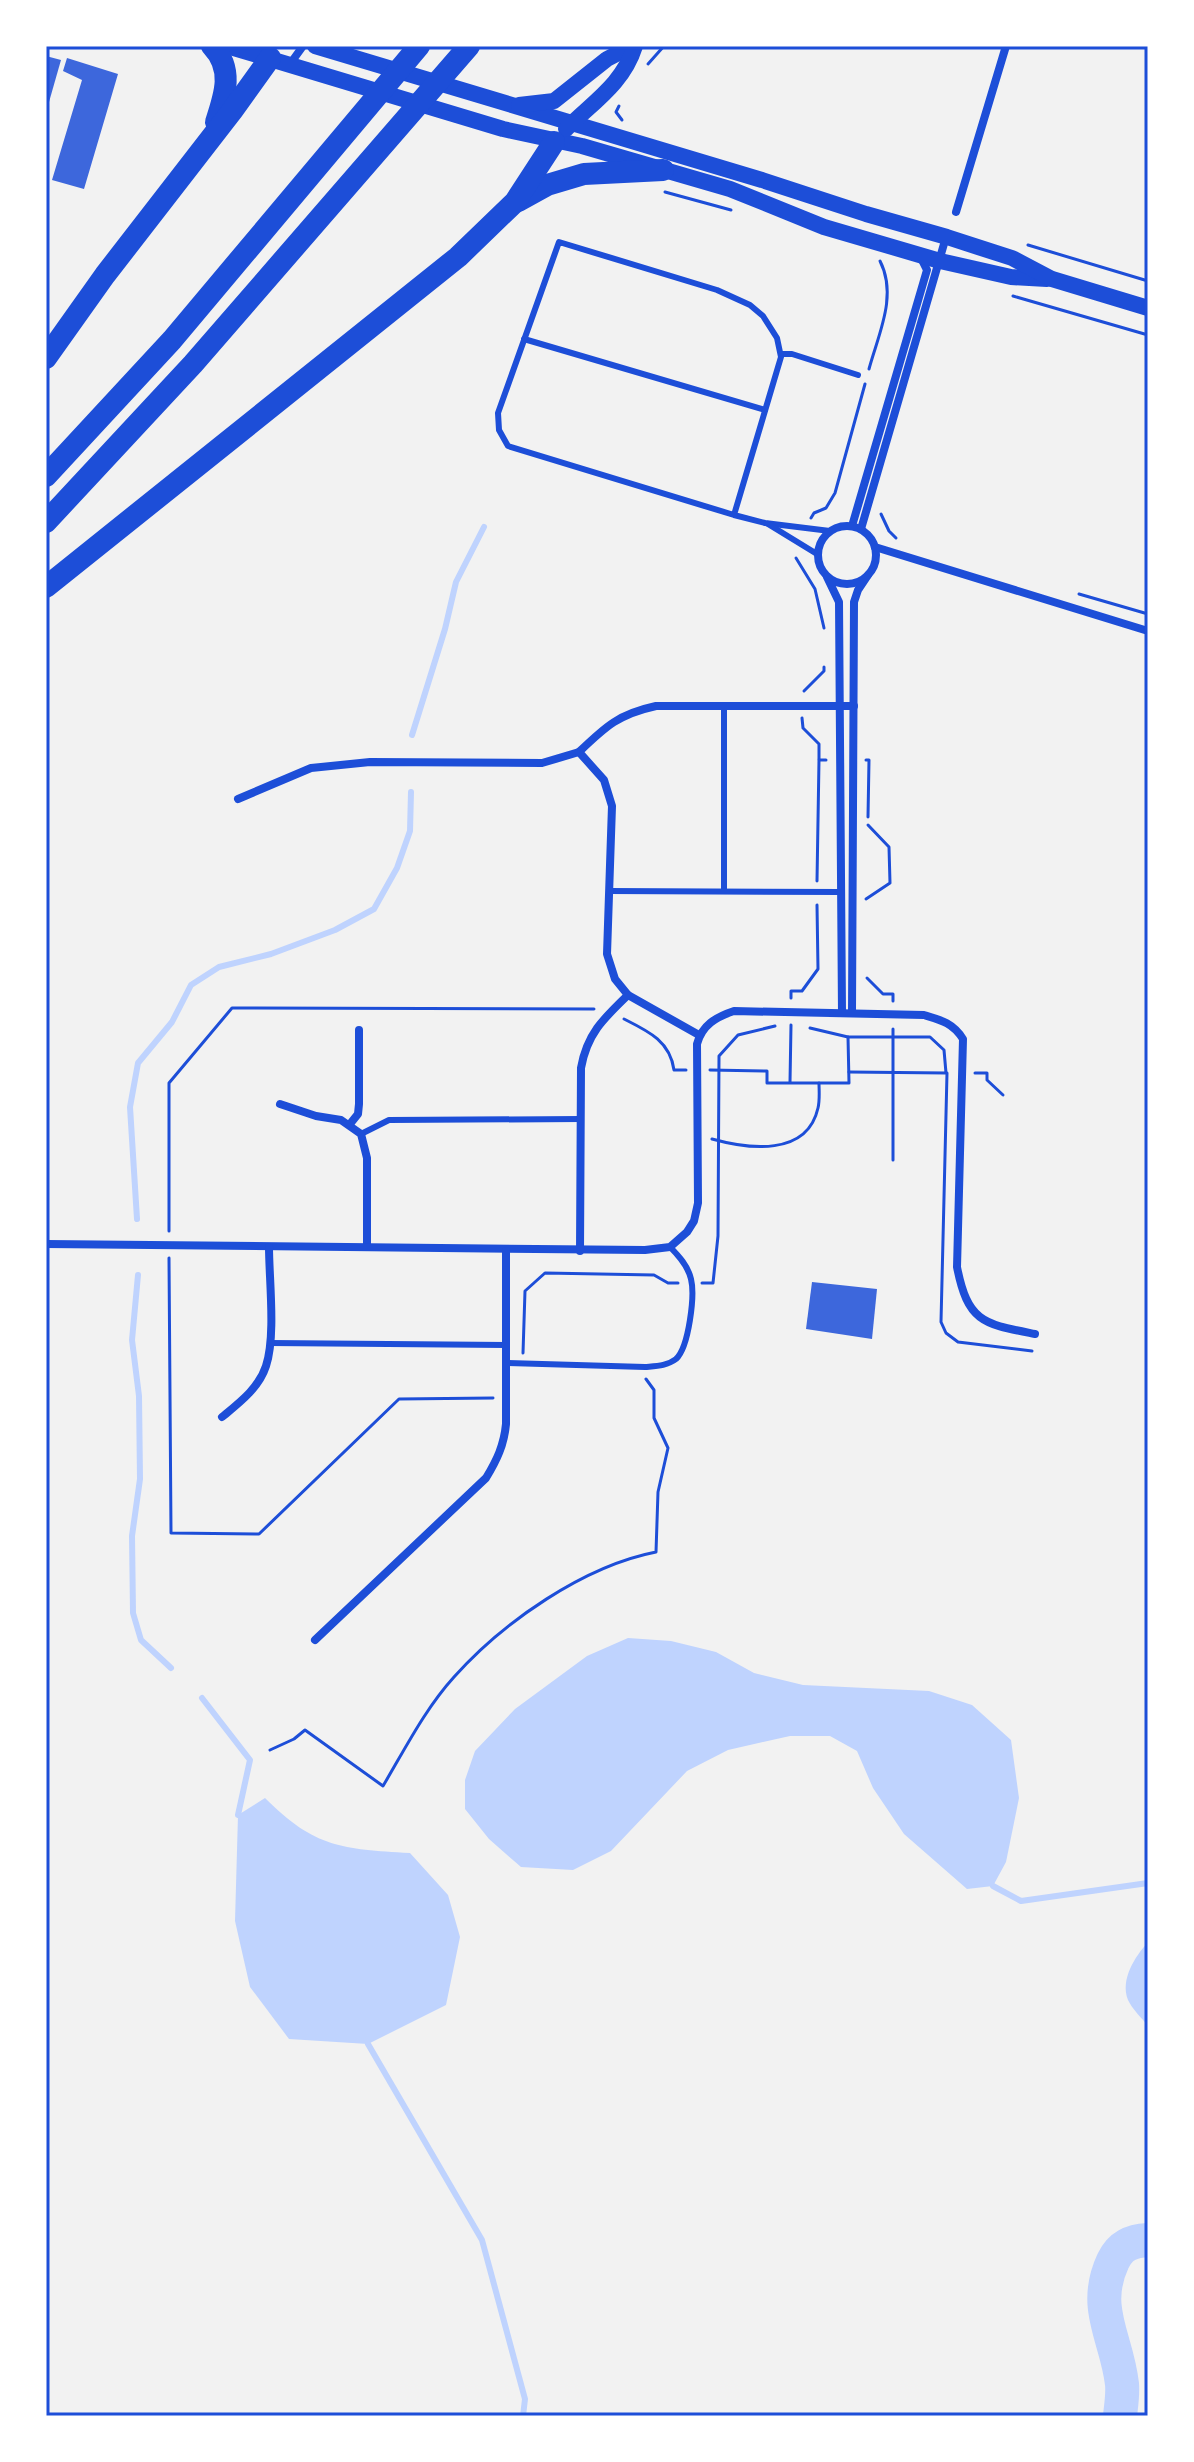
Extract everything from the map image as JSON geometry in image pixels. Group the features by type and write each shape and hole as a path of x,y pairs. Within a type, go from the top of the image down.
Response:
{"highway":[{"path":"211,139 225,96 227,70 222,57 212,46"},
{"path":"46,476 172,340 418,46"},
{"path":"46,522 193,364 463,53"},
{"path":"46,358 105,275 280,56"},
{"path":"46,587 458,257 515,202 554,142"},
{"path":"515,202 547,185 584,174 658,179"}],"main road":[{"path":"227,46 280,56 554,142 582,146 658,179 730,189 824,227 920,256 1011,277 1052,279"},
{"path":"315,46 947,237 1012,258 1052,279 1148,308"},
{"path":"554,142 601,98 628,67 633,46"},
{"path":"510,106 554,101 607,59 633,46"}],"street":[{"path":"280,56 303,46"},
{"path":"956,212 1006,46"},
{"path":"856,528 947,237"},
{"path":"856,528 927,270 920,256"},
{"path":"842,1013 839,602 817,554 819,545 830,531 856,528 872,540 876,557 854,602 852,1012"},
{"path":"875,547 1148,631"},
{"path":"827,577 840,584 851,584 868,575"},
{"path":"238,799 311,768 370,762 542,763 579,752 607,724 629,712 656,706 854,706"},
{"path":"579,752 604,780 612,806 607,954 615,979 628,995 699,1035"},
{"path":"580,1251 581,1068 585,1047 602,1021 628,995"},
{"path":"46,1244 506,1251 670,1247 694,1221 698,1203 699,1035 720,1016 734,1011 924,1015 956,1028 963,1039 957,1267 962,1292 975,1313 990,1325 1035,1334"},
{"path":"350,1124 358,1114 359,1104 359,1030"},
{"path":"280,1104 350,1124 361,1134 367,1158 367,1247"},
{"path":"222,1417 249,1394 266,1367 270,1343 269,1247"},
{"path":"315,1640 486,1478 502,1449 506,1398 506,1251"}],"lane":[{"path":"734,515 781,354 771,328 750,305 717,290 559,242 498,413 499,430 508,446 734,515 765,523 830,531"},
{"path":"524,339 765,410"},
{"path":"781,354 792,354 858,375"},
{"path":"765,523 817,554"},
{"path":"724,706 724,891"},
{"path":"609,891 841,892"},
{"path":"361,1134 389,1120 581,1119"},
{"path":"506,1363 645,1367 663,1366 677,1358 688,1330 692,1283 682,1258 670,1247"},
{"path":"270,1343 506,1345"}],"path":[{"path":"645,67 664,46"},
{"path":"622,98 616,112 627,127"},
{"path":"658,179 731,210"},
{"path":"1018,242 1148,281"},
{"path":"806,528 814,513 826,508 835,493 889,295 886,273 876,254 889,258"},
{"path":"1005,293 1148,335"},
{"path":"876,503 889,531 898,540"},
{"path":"795,555 815,589 824,627 824,642"},
{"path":"1074,593 1148,614"},
{"path":"819,760 819,744 803,728 801,706 802,693 824,671 824,656"},
{"path":"506,1398 399,1399 259,1534 171,1533 169,1083 232,1008 604,1009 658,1036 673,1059 674,1070 767,1071 767,1083 849,1083 848,1037"},
{"path":"522,1363 525,1291 545,1273 654,1275 668,1283 713,1283 718,1236 719,1056 738,1035 777,1026"},
{"path":"806,1027 848,1037 930,1037 944,1050 946,1073 849,1072"},
{"path":"893,1037 893,1160"},
{"path":"697,1134 739,1147 771,1148 795,1139 811,1126 818,1107 819,1083"},
{"path":"270,1750 305,1730 383,1786 419,1725 453,1678 487,1643 537,1606 589,1575 636,1556 656,1552 658,1492 668,1448 654,1418 654,1390 645,1377 645,1367"}],"water":[{"path":"628,1638 671,1641 716,1652 754,1673 803,1685 929,1691 972,1705 1011,1740 1019,1798 1006,1862 993,1886 967,1889 904,1834 873,1788 857,1751 830,1736 790,1736 728,1750 687,1771 611,1851 573,1870 521,1867 489,1839 465,1809 465,1780 475,1751 515,1709 587,1656"},
{"path":"265,1798 299,1827 331,1843 366,1850 410,1853 448,1895 460,1937 446,2005 368,2044 289,2039 250,1987 235,1921 238,1815"},
{"path":"1148,1942 1148,2026 1128,2000 1126,1984 1134,1961"}],"building":[{"path":"46,56 61,60 47,109 46,109"},
{"path":"67,58 118,74 84,189 52,180 82,80 63,71"},
{"path":"812,1282 877,1289 872,1339 806,1329"}],"waterway":[{"path":"412,735 445,629 456,582 484,527"},
{"path":"137,1219 130,1107 138,1063 172,1022 191,985 219,967 271,954 335,930 374,909 397,868 410,831 411,792"},
{"path":"138,1275 132,1340 139,1396 140,1479 132,1536 133,1613 141,1640 171,1668"},
{"path":"202,1698 250,1760 238,1815"},
{"path":"993,1886 1021,1901 1148,1883"},
{"path":"368,2044 482,2240 525,2399 523,2416"},
{"path":"1120,2416 1122,2384 1107,2323 1104,2294 1116,2256 1131,2243 1148,2240"}]}
